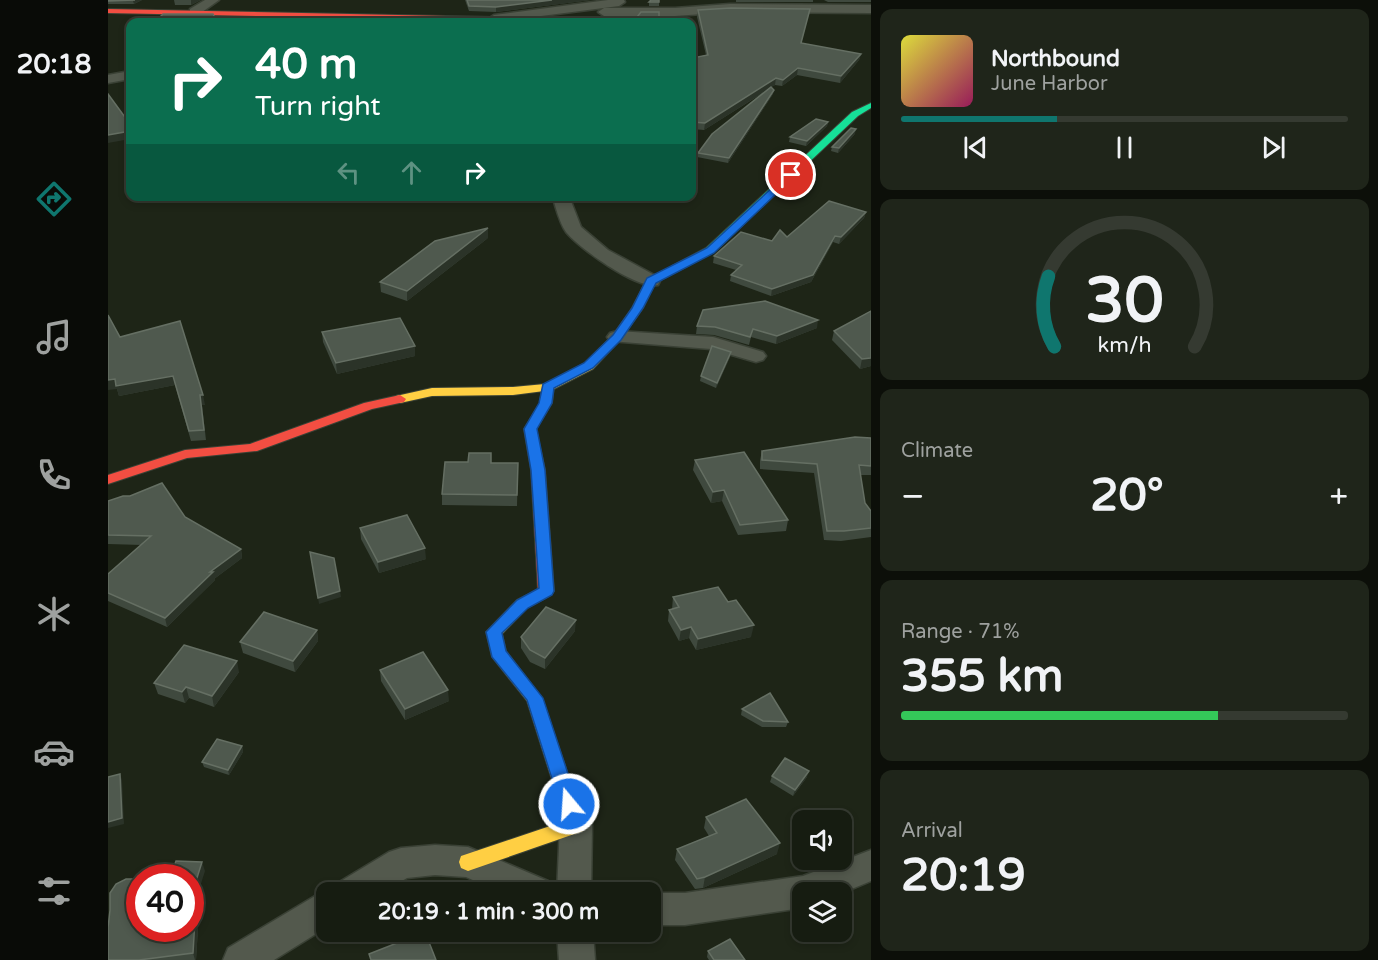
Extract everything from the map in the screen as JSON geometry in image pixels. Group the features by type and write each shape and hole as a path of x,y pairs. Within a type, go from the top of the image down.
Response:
{"street":[{"path":"194,12 213,0"},
{"path":"502,18 629,0"},
{"path":"575,9 603,17 730,8 871,9"},
{"path":"108,11 451,18"},
{"path":"108,79 126,76"},
{"path":"108,480 185,454 252,448 368,406 432,392 513,391 548,387 589,366 617,337 637,308 651,281 710,250 855,114 871,105"},
{"path":"562,201 573,229 602,254 651,281"},
{"path":"617,337 713,343 756,356"},
{"path":"548,387 546,403 530,429 538,470 546,591 522,604 494,632 498,653 534,698 576,825 574,882"},
{"path":"468,862 576,825"},
{"path":"369,882 400,863 435,860 468,862 513,882"},
{"path":"661,909 685,909 804,892 871,866"},
{"path":"241,960 316,915"},
{"path":"576,942 577,960"}],"building":[{"path":"467,0 552,0 496,7 469,6"},
{"path":"810,9 801,43 861,54 841,76 798,68 783,80 776,78 705,123 696,122 696,57 708,55 698,10"},
{"path":"641,12 659,12 659,18 636,18"},
{"path":"163,14 213,14 215,18 159,18"},
{"path":"771,87 774,90 729,158 698,153 712,134"},
{"path":"108,94 126,119 126,132 108,135"},
{"path":"816,119 828,122 807,141 790,137"},
{"path":"851,128 856,129 839,148 832,147"},
{"path":"829,201 866,212 841,237 835,236 813,275 772,289 731,275 742,265 714,256 741,232 772,241 780,230 787,237"},
{"path":"488,228 407,291 380,282 435,241"},
{"path":"765,301 818,320 777,336 753,329 750,337 715,327 697,326 703,310"},
{"path":"871,311 871,358 862,359 834,331"},
{"path":"108,315 120,337 180,321 203,395 200,395 204,430 189,431 173,376 116,386 115,379 108,380"},
{"path":"400,318 415,346 336,363 322,332"},
{"path":"712,346 731,352 717,383 701,376"},
{"path":"855,437 871,438 871,466 859,465 865,503 871,511 871,528 827,531 817,464 762,460 762,451"},
{"path":"744,452 788,520 740,525 724,490 713,492 695,460"},
{"path":"469,453 491,453 491,463 518,463 517,495 442,494 445,462 468,462"},
{"path":"162,483 185,517 241,549 210,572 213,572 165,618 108,593 108,574 151,536 108,535 108,501 130,496"},
{"path":"407,515 425,548 378,562 360,528"},
{"path":"310,552 334,558 340,591 318,598"},
{"path":"718,587 728,602 736,600 754,625 698,639 691,627 681,630 669,610 679,607 673,597"},
{"path":"546,607 576,620 545,658 530,650 521,637"},
{"path":"264,612 317,630 293,661 240,642"},
{"path":"184,645 237,661 212,696 186,687 182,692 154,683"},
{"path":"423,652 448,690 405,709 380,670"},
{"path":"770,693 788,722 763,721 742,709"},
{"path":"217,739 242,746 228,770 202,762"},
{"path":"785,758 809,771 795,790 772,776"},
{"path":"120,774 122,818 108,822 108,777"},
{"path":"746,799 780,843 697,879 677,849 717,833 706,817"},
{"path":"176,861 202,862 201,864 175,864"},
{"path":"126,879 126,942 194,942 193,953 139,960 108,960 110,893 116,884"},
{"path":"730,939 745,960 714,960 708,951"},
{"path":"400,942 429,942 436,960 371,960 369,954"}],"traffic: fast":[{"path":"676,268 710,250 855,114 871,105"}],"traffic: slow":[{"path":"400,399 432,392 513,391 548,387 589,366 617,337 637,308 651,281 676,268"},
{"path":"468,862 576,825 534,698 498,653 494,632 522,604 546,591"}],"traffic: jam":[{"path":"108,11 446,18"},
{"path":"546,591 538,470 530,429 546,403 548,387"},
{"path":"108,480 185,454 252,448 368,406 400,399"}],"route":[{"path":"569,804 534,698 498,653 494,632 522,604 546,591 538,470 530,429 546,403 548,387 589,366 617,337 637,308 651,281 710,250 791,175"}]}
